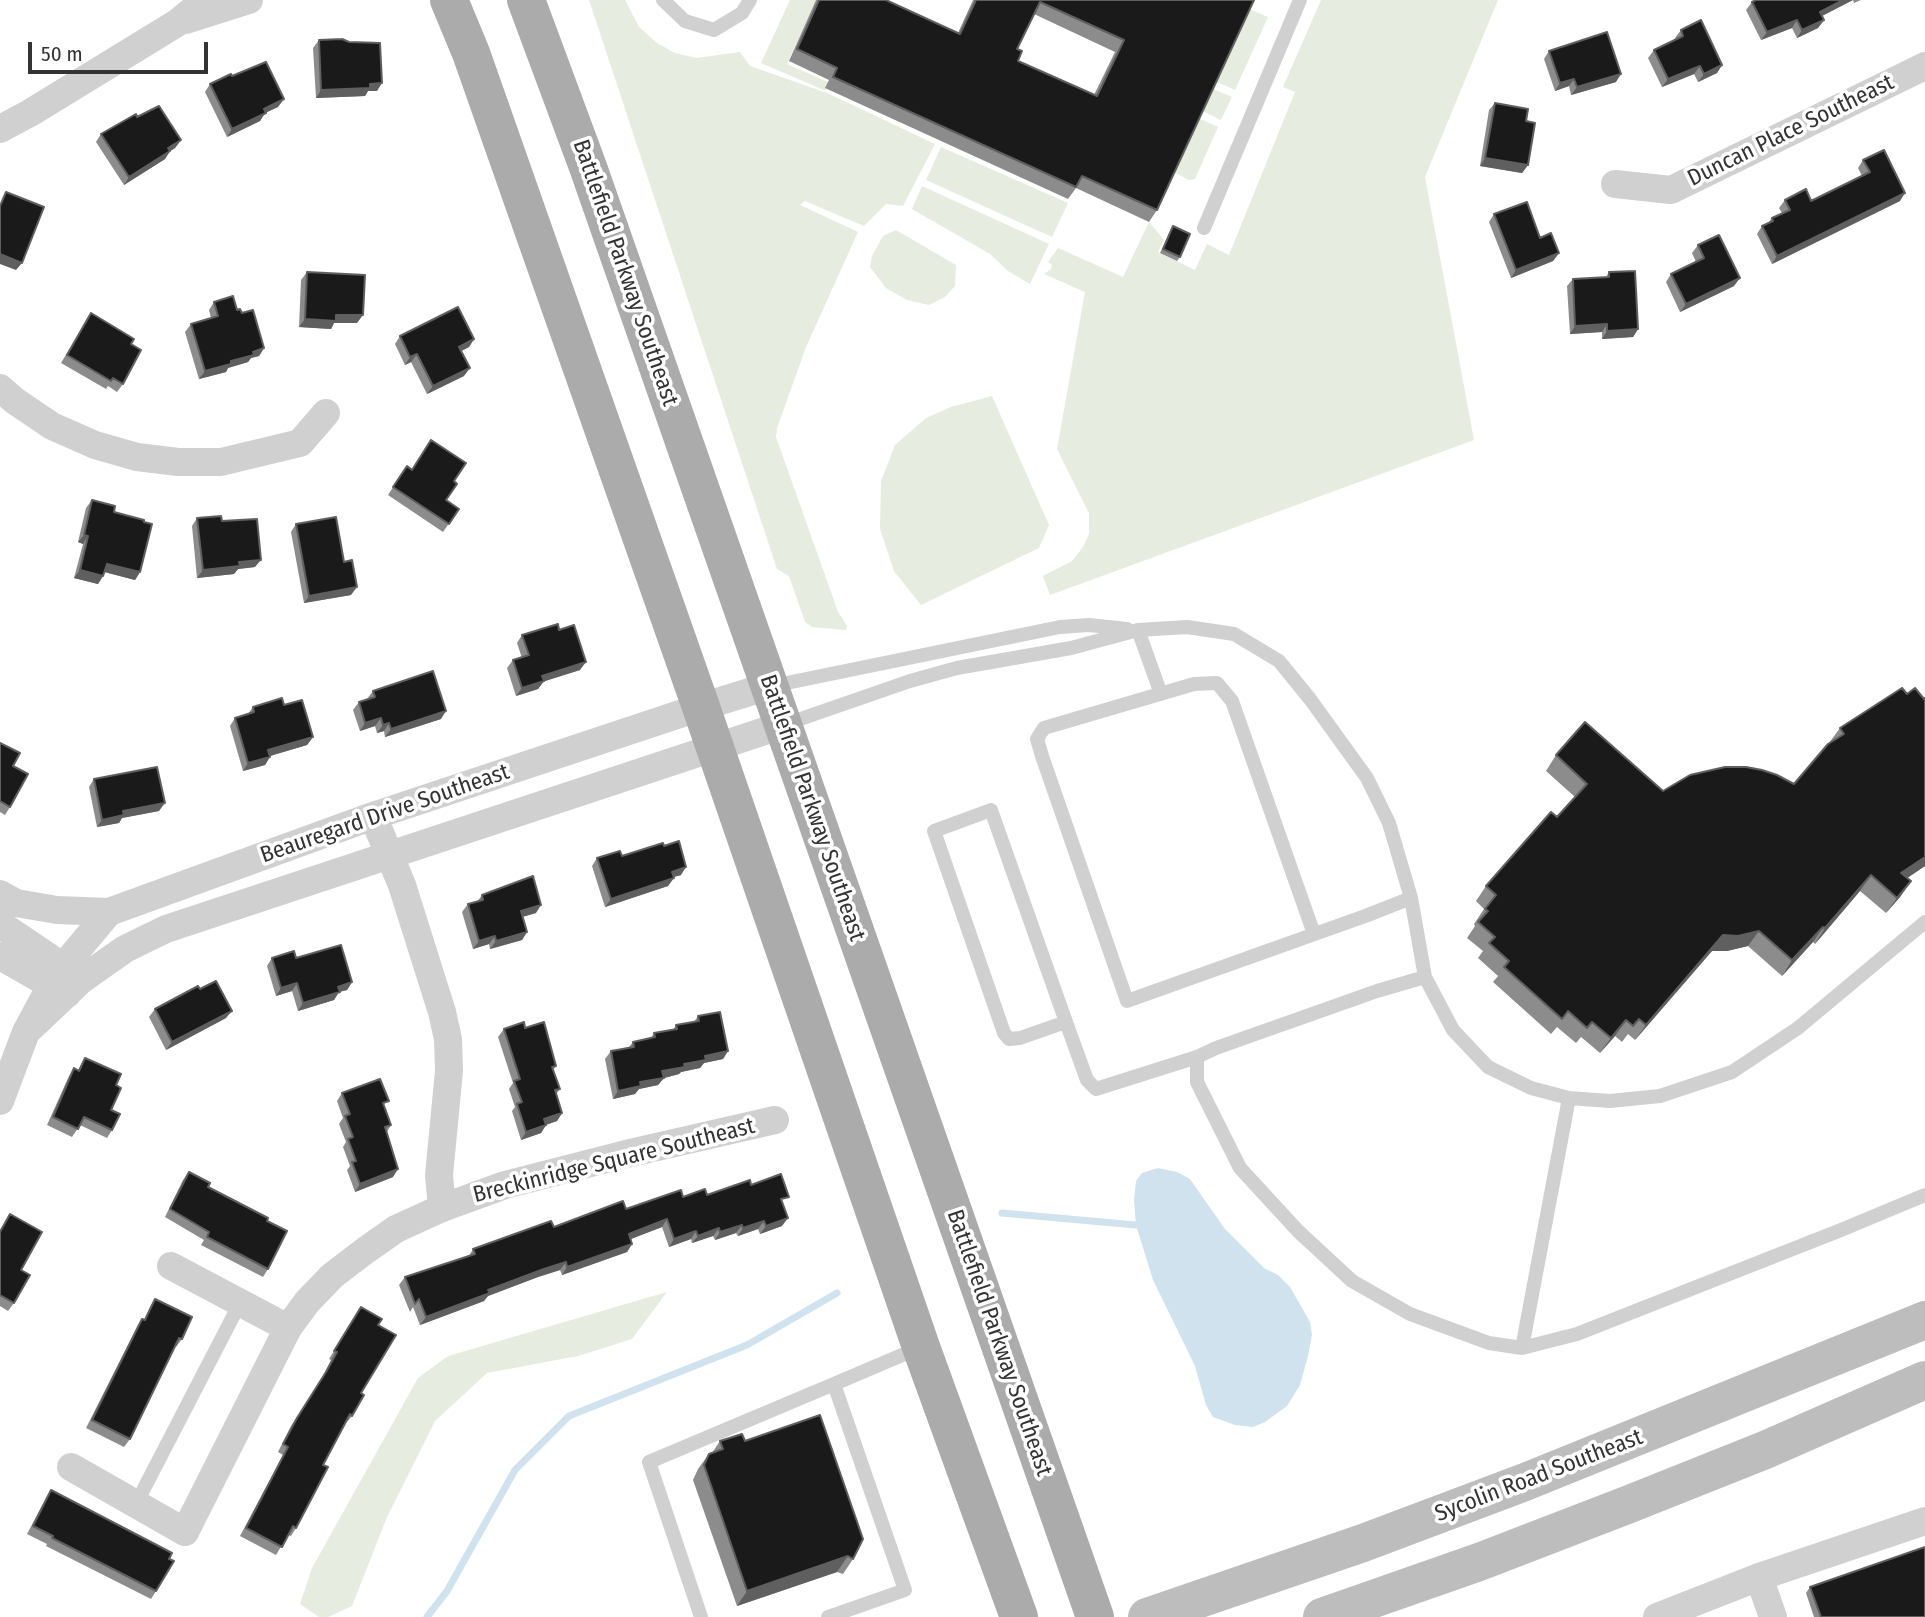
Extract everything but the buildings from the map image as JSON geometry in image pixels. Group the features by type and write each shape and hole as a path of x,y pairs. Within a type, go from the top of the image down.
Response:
{"main road":[{"path":"449,0 476,66 701,707 921,1347 1019,1617"},
{"name":"Battlefield Parkway Southeast","path":"526,0 588,167 1095,1617"},
{"name":"Sycolin Road Southeast","path":"1147,1617 1363,1543 1525,1482 1925,1320"},
{"path":"1322,1617 1479,1562 1627,1505 1765,1450 1925,1380"}],"street":[{"path":"0,129 177,23 205,0"},
{"path":"177,23 249,0"},
{"name":"Duncan Place Southeast","path":"1615,184 1671,190 1925,66"},
{"path":"0,388 52,425 94,445 137,457 178,462 221,462 300,443 326,413"},
{"name":"Beauregard Drive Southeast","path":"0,894 16,903 57,910 109,912 373,816 769,686"},
{"name":"Beauregard Drive Southeast","path":"66,981 166,929 783,725"},
{"path":"373,816 402,885 448,1039 449,1071 439,1175 442,1208"},
{"path":"0,1101 26,1032 66,981 109,912"},
{"path":"0,924 66,981"},
{"path":"0,956 66,981"},
{"name":"Breckinridge Square Southeast","path":"71,1467 185,1532 288,1328 307,1302 332,1276 396,1229 442,1208 505,1185 775,1120"},
{"path":"171,1266 288,1328"},
{"path":"1657,1617 1759,1577 1925,1521"},
{"path":"1759,1577 1773,1617"}],"lane":[{"path":"663,0 685,21 714,30 743,13 750,0"},
{"path":"1204,228 1300,0"},
{"path":"769,686 1060,627 1089,625 1139,630 1187,627 1234,634 1279,661 1367,778 1389,823 1411,898 1425,977 1453,1030 1488,1067 1531,1088 1569,1098 1610,1101 1660,1097 1732,1072 1798,1028 1925,922"},
{"path":"1139,630 1161,694"},
{"path":"783,725 957,668 1071,648 1139,630"},
{"path":"1314,934 1232,701 1217,683 1195,684 1044,728 1037,739 1127,1001 1314,934 1411,898"},
{"path":"1066,1022 1020,1038 1009,1039 1004,1033 934,831 990,810 1087,1080 1096,1089 1197,1057 1338,1005 1425,977"},
{"path":"1197,1057 1197,1082 1240,1168 1298,1231 1352,1280 1410,1314 1489,1343 1522,1348 1577,1334 1925,1195"},
{"path":"1522,1348 1569,1098"},
{"path":"136,1504 240,1303"},
{"path":"701,1617 649,1462 921,1347"},
{"path":"828,1617 905,1590 834,1384"}],"shaded area":[{"path":"589,0 625,0 639,27 657,43 675,53 696,58 740,52 750,66 827,93 935,144 903,206 886,204 864,226 805,201 800,205 858,232 806,347 776,437 838,612 847,626 846,630 812,627 805,622 789,576 777,569"},
{"path":"790,0 816,0 787,64 828,82 826,91 761,63"},
{"path":"1321,0 1498,0 1425,177 1474,440 1050,595 1043,576 1072,561 1083,547 1089,534 1089,513 1057,449 1085,292 1044,274 1051,269 1052,265 1048,262 1058,248 1123,277 1149,222 1164,240 1158,252 1195,270 1207,244 1229,255 1295,92 1283,87"},
{"path":"1247,8 1268,17 1235,90 1215,81"},
{"path":"1211,88 1232,97 1221,120 1201,110"},
{"path":"1198,118 1218,127 1195,179 1189,180 1172,171"},
{"path":"941,147 1068,203 1052,237 926,180"},
{"path":"922,186 1049,244 1030,284 1008,271 990,254 912,209"},
{"path":"896,230 956,265 955,286 945,297 929,305 907,300 886,288 870,267 872,256 883,236"},
{"path":"992,396 1049,525 1039,548 921,605 894,571 880,529 881,481 895,445 926,418 951,407"},
{"path":"667,1292 632,1339 578,1356 487,1373 435,1421 387,1517 352,1606 328,1617 319,1617 300,1604 312,1568 418,1378 448,1356"}],"water":[{"path":"1158,1168 1177,1172 1190,1179 1225,1229 1264,1268 1278,1275 1290,1287 1310,1322 1312,1335 1300,1385 1287,1406 1253,1427 1235,1425 1213,1417 1206,1405 1195,1366 1153,1280 1136,1225 1134,1201 1136,1181 1142,1173"}],"waterway":[{"path":"1002,1213 1136,1225"},
{"path":"427,1617 447,1591 515,1470 569,1416 747,1345 837,1293"}]}
